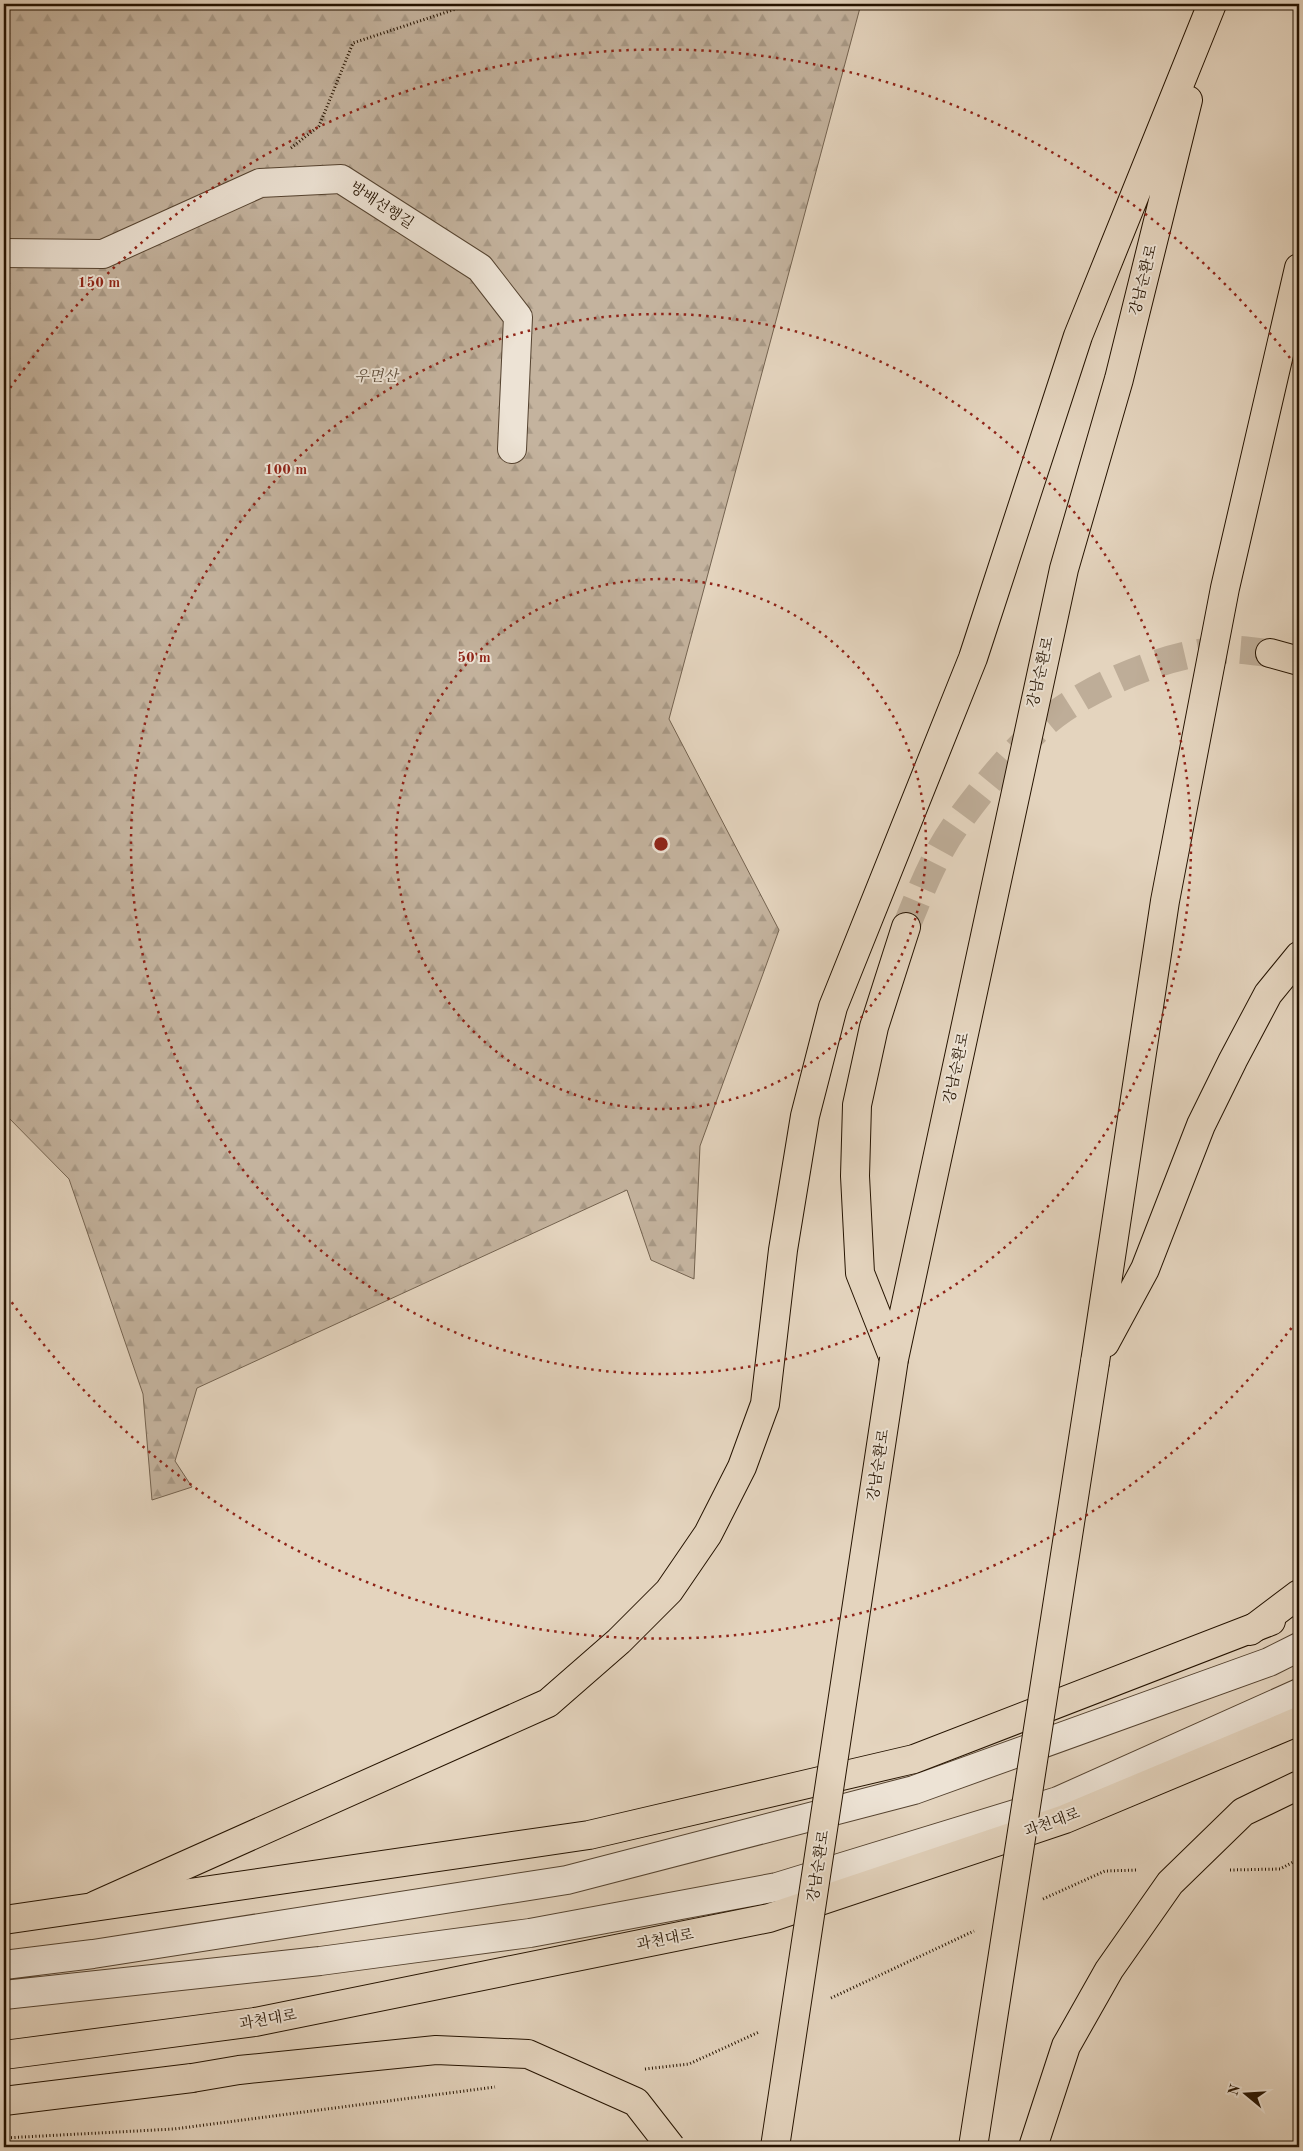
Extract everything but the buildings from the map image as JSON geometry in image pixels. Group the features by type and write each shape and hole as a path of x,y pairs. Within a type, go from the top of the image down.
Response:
{"main road":[{"name":"강남순환로","path":"775,2147 894,1359 1064,568 1118,379 1212,4"},
{"path":"96,1905 548,1703 619,1642 669,1591 708,1534 742,1467 765,1404 783,1250 805,1116 834,1007 973,658 1078,336 1212,4"},
{"path":"973,2147 1165,902 1224,588 1299,268"},
{"path":"1270,653 1299,661"},
{"path":"894,1359 860,1273 855,1176 857,1114 874,1027 906,927"},
{"path":"1095,1362 1145,1269 1201,1125 1229,1068 1268,994 1299,956"},
{"path":"1250,1631 1299,1594"},
{"path":"4,1920 96,1905 589,1835 914,1759 1250,1631 1299,1608"},
{"name":"과천대로","path":"4,2055 255,2022 770,1918 1065,1819 1299,1721"},
{"path":"1033,2147 1066,2046 1109,1970 1170,1883 1243,1812 1299,1786"},
{"path":"4,2101 192,2078 239,2070 436,2050 528,2054 636,2102 671,2147"}],"lane":[{"name":"방배선행길","path":"4,253 103,254 260,183 341,179 480,268 518,317 512,449"},
{"path":"4,1965 93,1954 567,1880 914,1790 1269,1662 1299,1647"},
{"path":"4,1995 320,1961 530,1933 776,1887 1058,1801 1299,1693"}],"path":[{"path":"1222,1870 1280,1869 1299,1859"},
{"path":"1041,1900 1104,1871 1144,1870"},
{"path":"825,2001 978,1930"},
{"path":"642,2070 689,2064 761,2031"},
{"path":"4,2138 174,2129 499,2087"}],"green space":[{"name":"우면산","path":"4,4 861,4 669,719 779,930 700,1146 694,1279 651,1260 627,1190 197,1388 175,1461 192,1487 152,1500 143,1394 69,1179 4,1113"}],"tunnel":[{"path":"906,927 934,862 956,825 1005,763 1049,719 1080,698 1099,688 1159,663 1201,652 1221,650 1270,653"}]}
